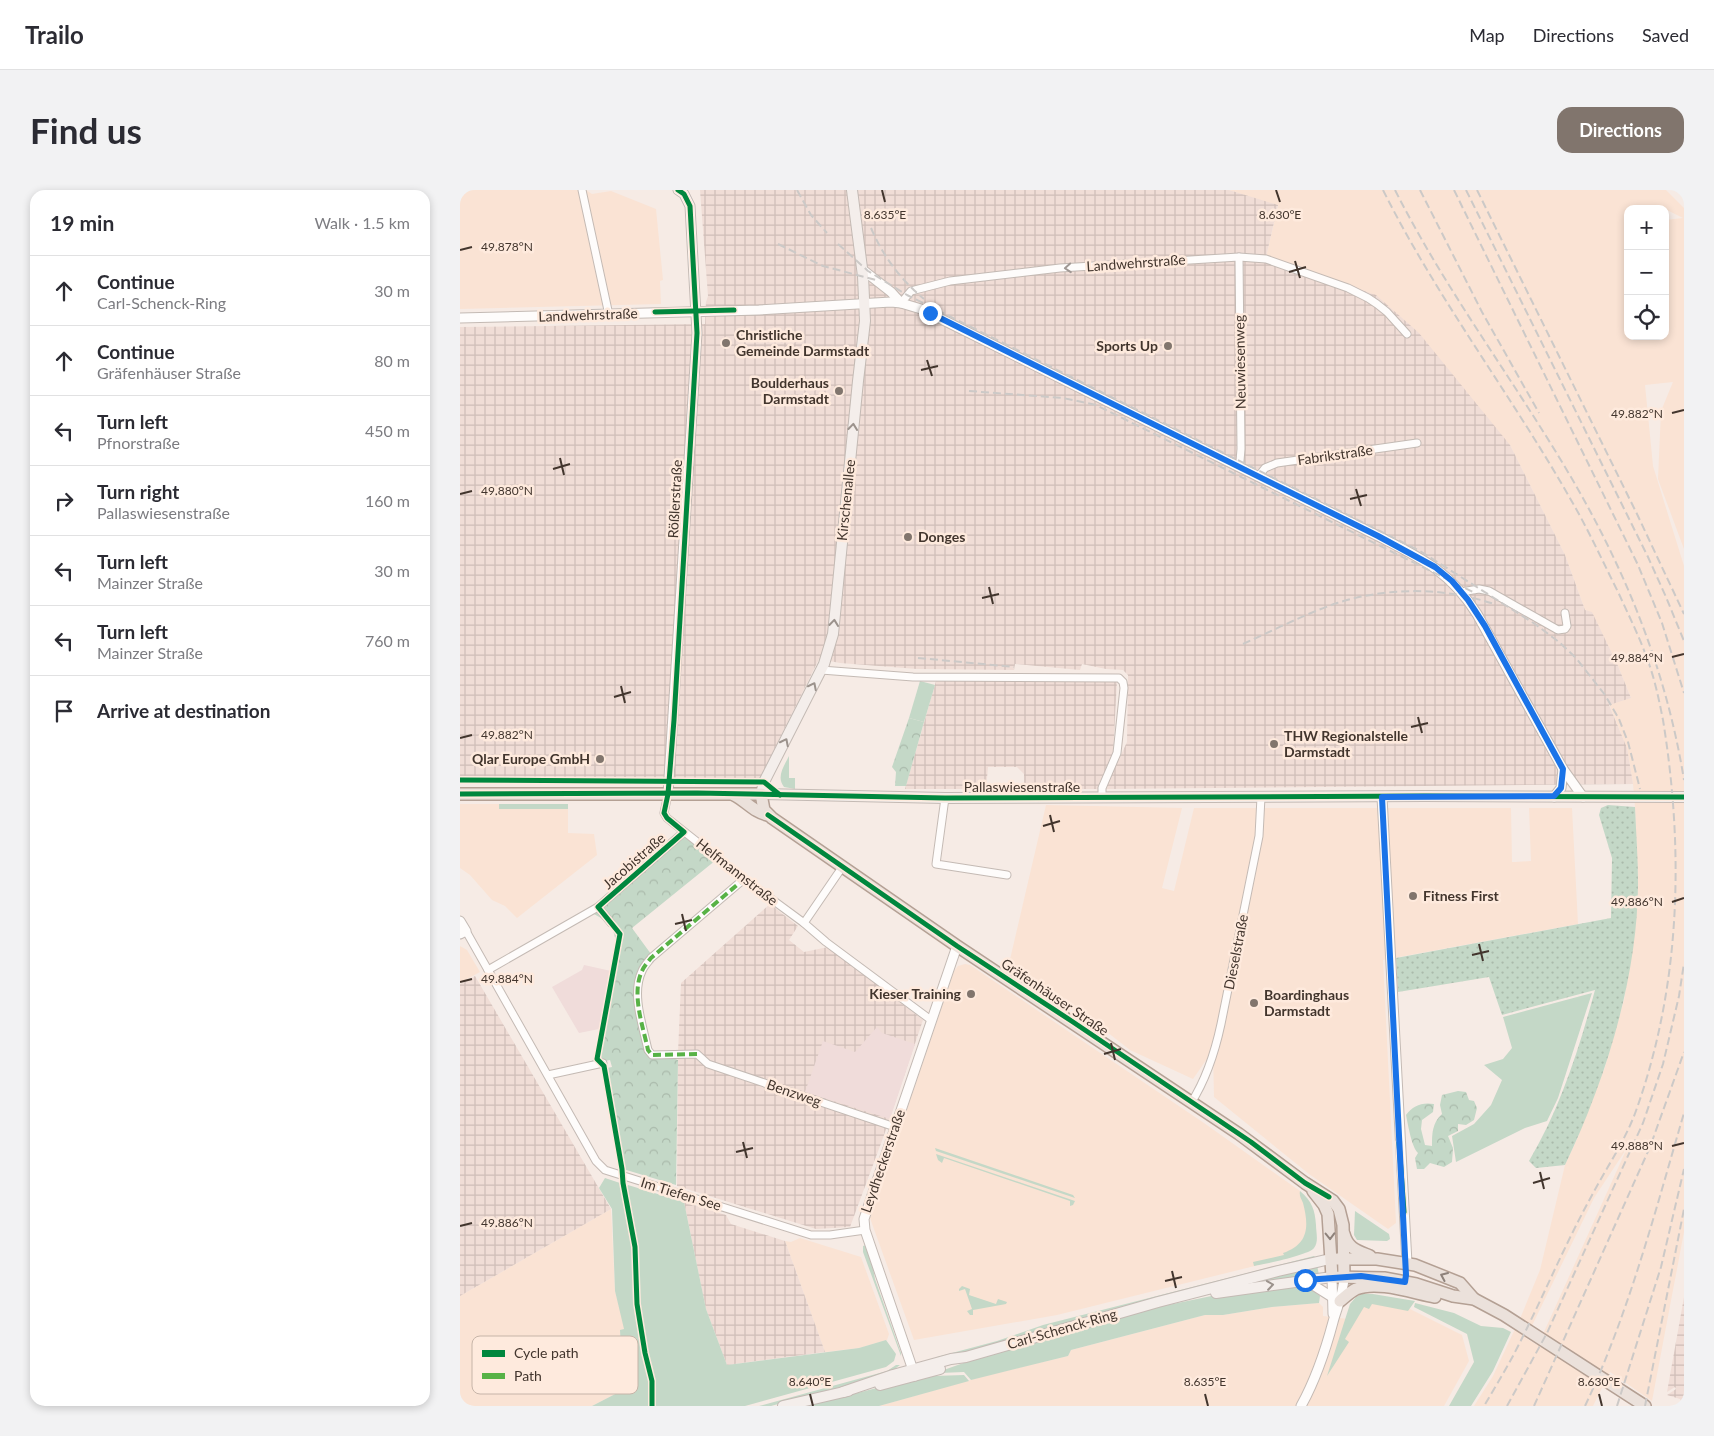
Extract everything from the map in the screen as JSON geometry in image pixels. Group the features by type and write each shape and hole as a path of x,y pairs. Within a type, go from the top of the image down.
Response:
{"main road":[{"name":"Kirschenallee","path":"761,794 764,782 821,670 833,634 865,323 863,270 852,190"},
{"name":"Pallaswiesenstraße","path":"460,794 761,794 944,798 1684,797"},
{"name":"Gräfenhäuser Straße","path":"730,794 744,800 761,814 768,815 957,946 1251,1142 1305,1183 1329,1197 1337,1205 1341,1216 1344,1276"},
{"path":"761,794 763,807 768,815"},
{"name":"Gräfenhäuser Straße","path":"1305,1183 1317,1195 1326,1209 1329,1224 1332,1277"},
{"path":"1343,1232 1345,1240 1351,1248 1376,1259"},
{"path":"1330,1260 1376,1259 1407,1263 1432,1270 1460,1283 1474,1299"},
{"name":"Carl-Schenck-Ring","path":"784,1406 914,1373 946,1367 966,1356 1158,1302 1261,1275 1330,1260"},
{"path":"1405,1282 1407,1263"},
{"path":"1332,1277 1384,1278 1405,1282 1452,1296 1474,1299 1504,1315 1645,1406"},
{"name":"Carl-Schenck-Ring","path":"1158,1302 1332,1277"},
{"path":"1336,1299 1367,1286 1403,1290 1442,1299 1452,1296"}],"street":[{"path":"582,190 609,315"},
{"name":"Rößlerstraße","path":"668,794 696,363 697,311 690,206 684,194 678,190"},
{"name":"Landwehrstraße","path":"460,318 609,315 901,303 911,291 950,281 1060,268 1239,257 1266,259 1348,288 1377,304 1407,334"},
{"name":"Neuwiesenweg","path":"1238,467 1241,449 1239,257"},
{"path":"863,270 891,292 901,303 930,313 1420,558 1441,571 1461,592 1485,626 1563,769 1583,797"},
{"name":"Fabrikstraße","path":"1258,477 1265,468 1277,463 1417,444"},
{"path":"1461,592 1474,589 1489,592 1556,629 1564,629 1568,625 1565,613"},
{"path":"821,670 913,677 1119,678 1123,682 1124,688 1118,753 1102,788 1102,798"},
{"path":"1554,796 1561,788 1563,769"},
{"name":"Helfmannstraße","path":"668,794 665,815 684,832 931,1020"},
{"name":"Dieselstraße","path":"1191,1103 1204,1082 1217,1043 1259,836 1261,797"},
{"path":"1382,797 1407,1263"},
{"path":"944,798 936,864 1007,874"},
{"name":"Jacobistraße","path":"488,970 598,907 684,832"},
{"path":"804,923 842,866"},
{"name":"Benzweg","path":"744,879 651,958 642,970 638,982 640,1008 648,1050 652,1055 697,1054 708,1064 895,1127"},
{"path":"598,907 611,923"},
{"name":"Im Tiefen See","path":"460,922 463,933 488,970 596,1160 607,1171 814,1235 830,1235 865,1230"},
{"name":"Leydheckerstraße","path":"914,1373 865,1230 864,1219 957,946"},
{"path":"548,1075 603,1063"},
{"path":"1336,1299 1344,1288 1344,1276"},
{"path":"1301,1406 1320,1368 1333,1321 1336,1299 1332,1277"},
{"path":"1305,1280 1336,1299"}],"shaded area":[{"path":"460,190 586,190 592,194 611,191 656,209 663,280 660,281 661,304 460,309"},
{"path":"700,190 1229,190 1278,205 1266,257 1376,295 1419,333 1510,445 1565,555 1585,610 1592,612 1631,698 1609,705 1627,748 1633,784 1105,789 1127,742 1128,675 1123,670 1082,664 1080,670 1015,664 1014,670 917,669 840,663 819,659 759,780 460,779 460,327 705,324 708,296"},
{"path":"1229,190 1666,190 1684,208 1684,549 1658,479 1661,411 1673,382 1645,385 1653,466 1684,566 1684,1232 1652,1401 1610,1372 1593,1406 1474,1406 1493,1376 1540,1270 1565,1165 1605,1067 1624,1000 1634,936 1638,884 1635,807 1627,748 1609,704 1631,698 1618,666 1592,613 1585,610 1565,555 1510,445 1266,257 1278,206","holes":["1627,1148 1537,1345 1526,1338 1594,1198"]},
{"path":"936,681 1117,681 1113,754 1098,789 1024,789 1024,774 1017,767 988,767 986,789 905,789"},
{"path":"460,804 568,804 568,833 594,834 597,855 517,918 505,906 492,900 470,875 460,868"},
{"path":"1046,805 1182,808 1162,888 1174,891 1194,808 1511,808 1512,862 1515,862 1531,861 1529,808 1572,808 1578,924 1383,960 1396,1223 1388,1229 1309,1174 1214,1097 1213,1050 1193,1079 1130,1050 1084,1014 1008,968"},
{"path":"770,904 798,926 789,940 804,952 828,947 923,1020 883,1138 850,1227 816,1229 677,1186 678,1053 681,983"},
{"path":"460,946 467,950 480,972 460,983"},
{"path":"584,965 611,971 599,1029 579,1033 552,987 582,970"},
{"path":"970,965 1204,1123 1300,1191 1304,1196 1312,1225 1291,1257 1057,1315 914,1340 870,1218 954,971 958,966"},
{"path":"475,976 611,1209 460,1296 460,984"},
{"path":"877,1027 882,1033 915,1044 890,1119 805,1092 823,1041 855,1052"},
{"path":"684,1202 726,1215 731,1224 785,1241 825,1352 727,1365 706,1309"},
{"path":"611,1209 615,1291 625,1329 620,1331 620,1336 472,1336 472,1394 615,1394 592,1406 460,1406 460,1296"},
{"path":"800,1238 861,1257 889,1334 887,1340 859,1348 825,1352 785,1241 791,1242"},
{"path":"1684,1297 1683,1406 1680,1399 1667,1395 1676,1389 1675,1387 1667,1392"},
{"path":"1363,1300 1406,1307 1462,1335 1469,1361 1444,1406 879,1406 988,1375 1068,1356 1071,1350 1205,1315 1223,1315 1272,1307 1319,1303 1323,1307 1323,1316 1348,1319"}],"green space":[{"path":"920,681 935,685 924,722 909,718"},
{"path":"909,718 924,722 906,786 895,786 896,772 892,767"},
{"path":"789,756 789,778 795,778 795,789 784,787 781,779"},
{"path":"499,804 568,804 568,809 499,809"},
{"path":"1608,805 1635,807 1638,874 1637,919 1625,992 1606,1064 1580,1133 1565,1165 1536,1168 1529,1161 1550,1121 1568,1078 1595,990 1502,1015 1489,977 1398,992 1396,958 1611,918 1612,858 1599,815 1601,808"},
{"path":"683,836 716,860 632,928 651,954 639,972 645,1048 678,1060 676,1185 623,1169 607,1068 612,1067 610,1060 589,1064 594,1059 617,947 615,935 611,927 594,914"},
{"path":"1592,993 1558,1098 1547,1121 1525,1128 1456,1162 1452,1136 1474,1124 1491,1105 1502,1080 1484,1065 1503,1059 1512,1048 1503,1017"},
{"path":"1458,1091 1466,1092 1469,1100 1474,1101 1477,1108 1474,1120 1466,1125 1458,1124 1458,1131 1448,1136 1453,1148 1452,1162 1444,1167 1430,1163 1424,1169 1417,1169 1415,1158 1418,1153 1412,1141 1406,1115 1418,1105 1434,1104 1433,1112 1422,1120 1421,1129 1425,1145 1432,1146 1434,1125 1442,1114 1440,1105 1442,1095"},
{"path":"935,1148 1073,1195 1075,1198 936,1151"},
{"path":"936,1154 1075,1201 1070,1206 1070,1201 944,1158 942,1163 938,1160"},
{"path":"605,1178 620,1183 628,1209 633,1246 638,1324 641,1323 636,1236 626,1189 628,1185 684,1202 706,1309 727,1365 859,1348 886,1340 896,1354 894,1361 886,1367 745,1406 592,1406 615,1394 638,1394 638,1336 620,1336 620,1330 624,1329 615,1291 612,1209 599,1188"},
{"path":"1300,1191 1310,1202 1314,1210 1316,1246 1310,1251 1286,1259 1254,1266 1253,1262 1284,1255 1283,1253 1298,1245 1302,1239 1305,1233 1306,1219"},
{"path":"1355,1211 1389,1234 1390,1239 1387,1241 1357,1240 1354,1235"},
{"path":"866,1245 875,1279 901,1356 863,1252 863,1246"},
{"path":"1314,1256 1316,1258 939,1360 935,1359 1043,1325"},
{"path":"1317,1265 1319,1275 1243,1284"},
{"path":"1304,1284 1320,1296 1319,1303 1272,1307 1223,1315 1205,1315 1071,1350 1068,1356 971,1380 964,1372 938,1372 986,1355 1144,1310 1221,1294"},
{"path":"962,1286 970,1289 969,1295 996,1304 998,1299 1007,1302 1006,1304 973,1310 973,1315 970,1315 967,1311 972,1309 965,1289 959,1291"},
{"path":"1362,1294 1415,1301 1408,1311 1372,1304 1369,1309 1364,1307 1345,1339 1349,1342 1327,1376 1350,1304 1356,1297"},
{"path":"1415,1303 1454,1313 1481,1326 1503,1328 1511,1332 1493,1371 1471,1406 1449,1406 1474,1362 1467,1334 1414,1307"},
{"path":"896,1365 900,1365 888,1374 771,1406 759,1406 887,1371"},
{"path":"933,1373 934,1376 964,1375 969,1381 879,1406 800,1406 850,1395"}],"railway":[{"path":"797,190 811,215 827,233"},
{"path":"1383,190 1429,273 1532,434 1556,475 1585,526 1619,594 1645,652 1657,690 1670,769 1676,867 1674,916 1670,965 1663,1013 1652,1061 1637,1108 1622,1143 1571,1236 1514,1354 1484,1406"},
{"path":"1395,190 1437,265 1553,447 1612,554 1643,627 1656,664 1677,741 1684,780"},
{"path":"1420,190 1482,312 1539,413"},
{"path":"1454,190 1638,565 1662,623 1684,693"},
{"path":"1466,190 1648,557 1684,641"},
{"path":"1477,190 1637,514 1684,614"},
{"path":"871,228 893,266 924,299"},
{"path":"778,244 823,266 876,280"},
{"path":"838,244 868,271 907,295 1420,551 1535,624 1576,658 1605,695 1619,719 1628,742 1640,789"},
{"path":"969,391 1063,398 1096,405 1473,592"},
{"path":"1243,644 1325,607 1376,594 1416,591 1436,592 1456,594 1494,604"},
{"path":"918,658 1014,667"},
{"path":"1507,1406 1547,1333 1643,1123 1663,1064 1679,996 1684,963"},
{"path":"1534,1406 1650,1147 1684,1052"},
{"path":"1585,1406 1601,1371 1628,1299 1652,1225 1684,1113"},
{"path":"1617,1406 1661,1267 1684,1169"},
{"path":"1645,1406 1684,1209"}],"marked path":[{"path":"697,1054 652,1055 648,1050 639,1010 639,980 643,969 651,958 744,879"}],"cycle path":[{"path":"652,1406 652,1381 645,1353 637,1304 635,1247 604,1066 597,1059 620,934 598,907 684,832 667,818 664,813 668,794 674,720 697,333 690,206 684,194 678,190"},
{"path":"655,312 734,310"},
{"path":"460,780 764,782 780,795"},
{"path":"460,794 697,793 945,798 1684,797"},
{"path":"768,815 957,946 1251,1142 1305,1183 1329,1197"},
{"path":"1399,1143 1404,1212"}],"place":[{"name":"Christliche Gemeinde Darmstadt","path":"726,343"},
{"name":"Sports Up","path":"1168,346"},
{"name":"Boulderhaus Darmstadt","path":"839,391"},
{"name":"Donges","path":"908,537"},
{"name":"THW Regionalstelle Darmstadt","path":"1274,744"},
{"name":"Qlar Europe GmbH","path":"600,759"},
{"name":"Fitness First","path":"1413,896"},
{"name":"Kieser Training","path":"971,994"},
{"name":"Boardinghaus Darmstadt","path":"1254,1003"}],"route":[{"path":"930,313 1378,536 1441,571 1452,581 1478,614 1563,769 1561,788 1554,796 1382,797 1399,1143 1407,1263 1405,1282 1361,1276 1305,1280"}]}
